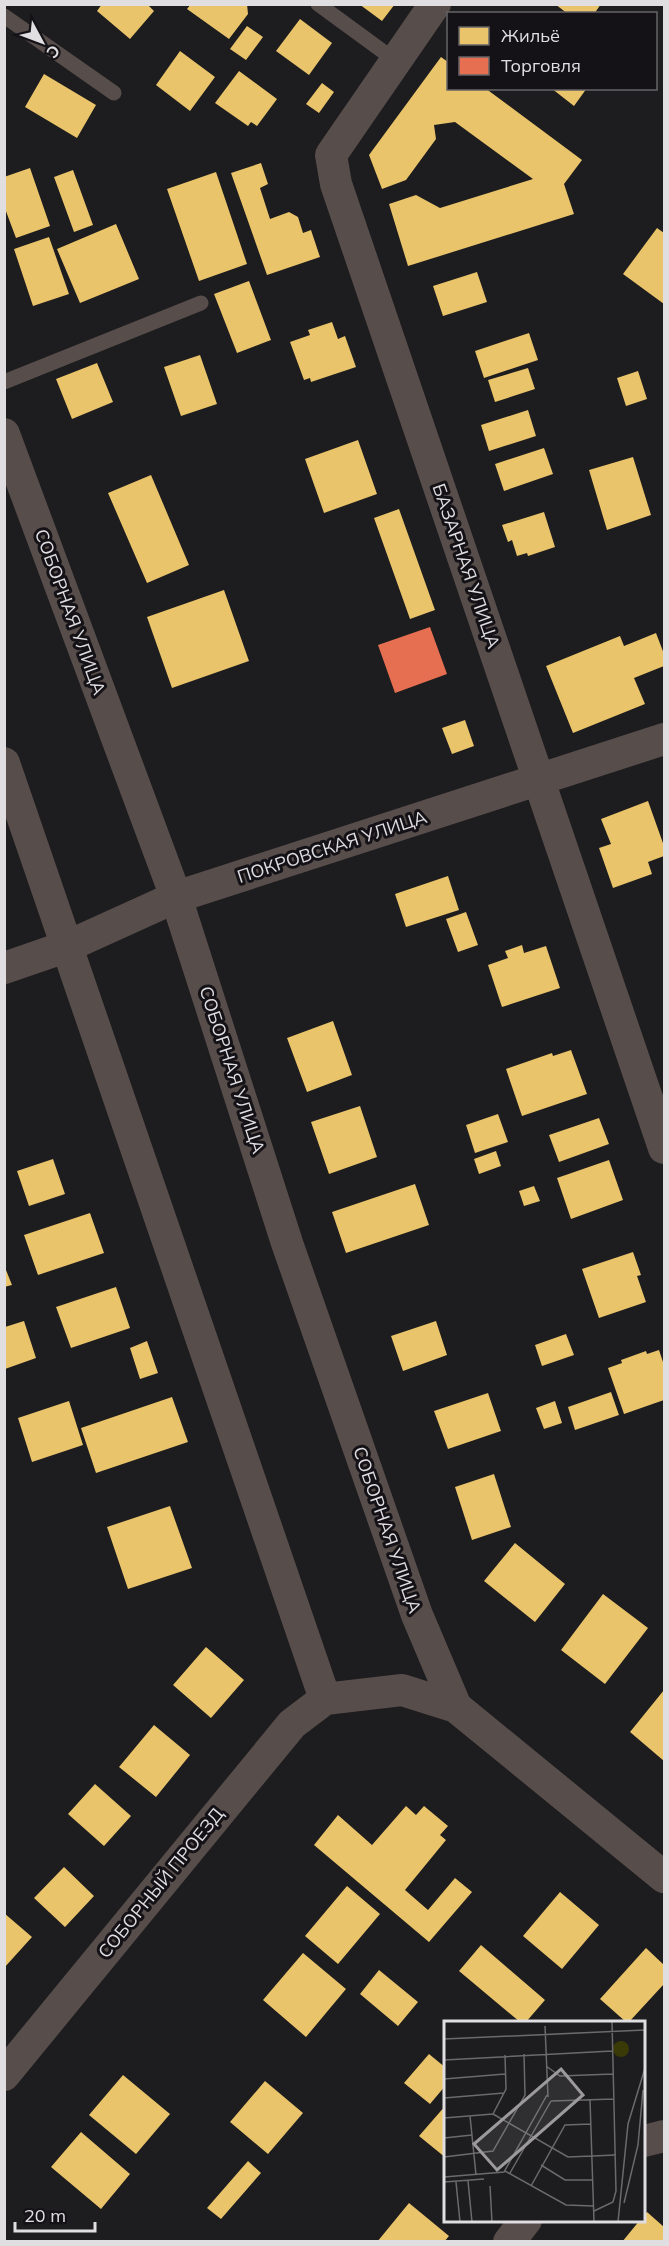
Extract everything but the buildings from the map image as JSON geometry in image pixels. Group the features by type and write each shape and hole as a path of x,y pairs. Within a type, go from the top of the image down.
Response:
{"street":[{"name":"БАЗАРНАЯ УЛИЦА","path":"435,4 331,155 336,184 664,1148"},
{"name":"СОБОРНАЯ УЛИЦА","path":"4,434 177,897 287,1243 417,1615 456,1707"},
{"name":"ПОКРОВСКАЯ УЛИЦА","path":"4,968 68,945 177,897 664,739"},
{"path":"4,763 325,1699"},
{"name":"СОБОРНАЯ УЛИЦА","path":"325,1699 402,1690 456,1707 664,1877"},
{"name":"СОБОРНЫЙ ПРОЕЗД","path":"4,2075 292,1724 325,1699"},
{"path":"645,2141 664,2136"},
{"path":"509,2241 524,2222"}],"lane":[{"path":"318,4 396,61"},
{"path":"4,16 114,93"},
{"path":"4,382 201,303"}]}
